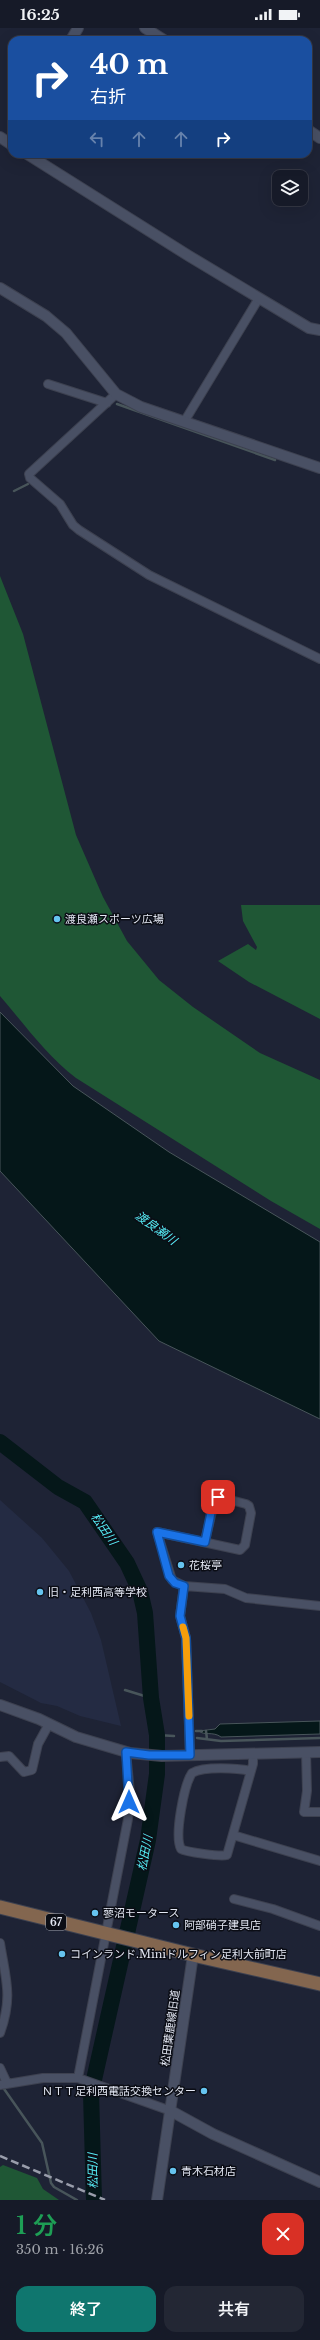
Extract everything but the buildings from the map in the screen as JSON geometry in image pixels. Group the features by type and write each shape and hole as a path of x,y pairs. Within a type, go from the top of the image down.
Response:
{"main road":[{"name":"67","path":"0,1907 147,1944 320,1984"}],"street":[{"path":"145,28 158,36"},
{"path":"33,158 259,298 310,328 320,330"},
{"path":"0,288 46,316 66,333 116,394 141,408 320,468"},
{"path":"184,422 259,298"},
{"path":"48,384 107,402"},
{"path":"116,394 29,474 30,478 60,504 79,530 149,575 320,659"},
{"path":"205,1542 215,1499 223,1498 249,1506 251,1513 245,1546 240,1550 157,1532 169,1576 175,1583 184,1586 225,1589 246,1598 320,1606"},
{"path":"184,1586 180,1616 186,1638 190,1755"},
{"path":"0,1705 49,1724 76,1737 128,1753 175,1756 320,1752"},
{"path":"0,1757 9,1756 24,1772 32,1770 38,1744 49,1724"},
{"path":"306,1752 307,1791 304,1812 320,1812"},
{"path":"80,2079 110,1935 128,1819 130,1792 128,1753"},
{"path":"250,1771 240,1768 201,1770 190,1775 181,1810 178,1839 181,1848 189,1852 196,1851 223,1856 226,1855 233,1835 250,1771 253,1753"},
{"path":"233,1835 320,1861"},
{"path":"234,1899 273,1909 320,1926"},
{"path":"0,1943 9,1996 6,2017 0,2033"},
{"name":"松田葉鹿線旧道","path":"157,2200 193,1955"},
{"path":"0,2068 3,2084 43,2078 80,2079 111,2089 171,2111 213,2134 320,2182"}],"shaded area":[{"name":"旧・足利西高等学校","path":"0,1500 42,1538 69,1571 91,1613 101,1640 121,1726 80,1716 57,1706 41,1703 0,1682"}],"green space":[{"name":"渡良瀬スポーツ広場","path":"0,576 23,634 76,835 103,897 127,941 159,980 193,1007 260,1053 320,1080 320,1229 271,1201 76,1078 45,1050 0,996"},
{"path":"241,905 320,905 320,1019 249,982 218,961 248,944 256,950 257,947 243,921"},
{"path":"3,2165 37,2178 43,2189 59,2200 0,2200 0,2167"}],"water":[{"name":"渡良瀬川","path":"0,1012 73,1086 169,1152 320,1242 320,1419 159,1341 0,1171"},
{"path":"320,1721 320,1734 221,1737 215,1734 203,1733 199,1731 215,1729 220,1724"}],"waterway":[{"path":"117,404 275,460"},
{"path":"14,491 28,484"},
{"name":"松田川","path":"0,1442 58,1487 85,1502 127,1563 140,1591 145,1613 151,1698 157,1735 157,1774 148,1840 91,2093 94,2200"},
{"path":"125,1690 151,1698"},
{"path":"196,1731 202,1731"},
{"path":"206,1731 207,1739"},
{"path":"157,1735 174,1736"},
{"path":"197,1738 221,1741 320,1738"},
{"path":"2,2086 42,2143 51,2183 54,2187 77,2200"}],"railway":[{"path":"0,2156 105,2200"}],"slow traffic":[{"path":"183,1627 186,1638 189,1716"}],"place":[{"name":"渡良瀬スポーツ広場","path":"57,919"},
{"name":"花桜亭","path":"181,1565"},
{"name":"旧・足利西高等学校","path":"40,1592"},
{"name":"蓼沼モータース","path":"95,1913"},
{"name":"阿部硝子建具店","path":"176,1925"},
{"name":"コインランド.Miniドルフィン足利大前町店","path":"62,1954"},
{"name":"ＮＴＴ足利西電話交換センター","path":"204,2091"},
{"name":"青木石材店","path":"173,2171"}],"route":[{"path":"129,1802 130,1792 126,1752 162,1756 190,1755 186,1638 180,1616 184,1586 175,1583 169,1576 157,1532 205,1542 213,1503 218,1497"}]}
